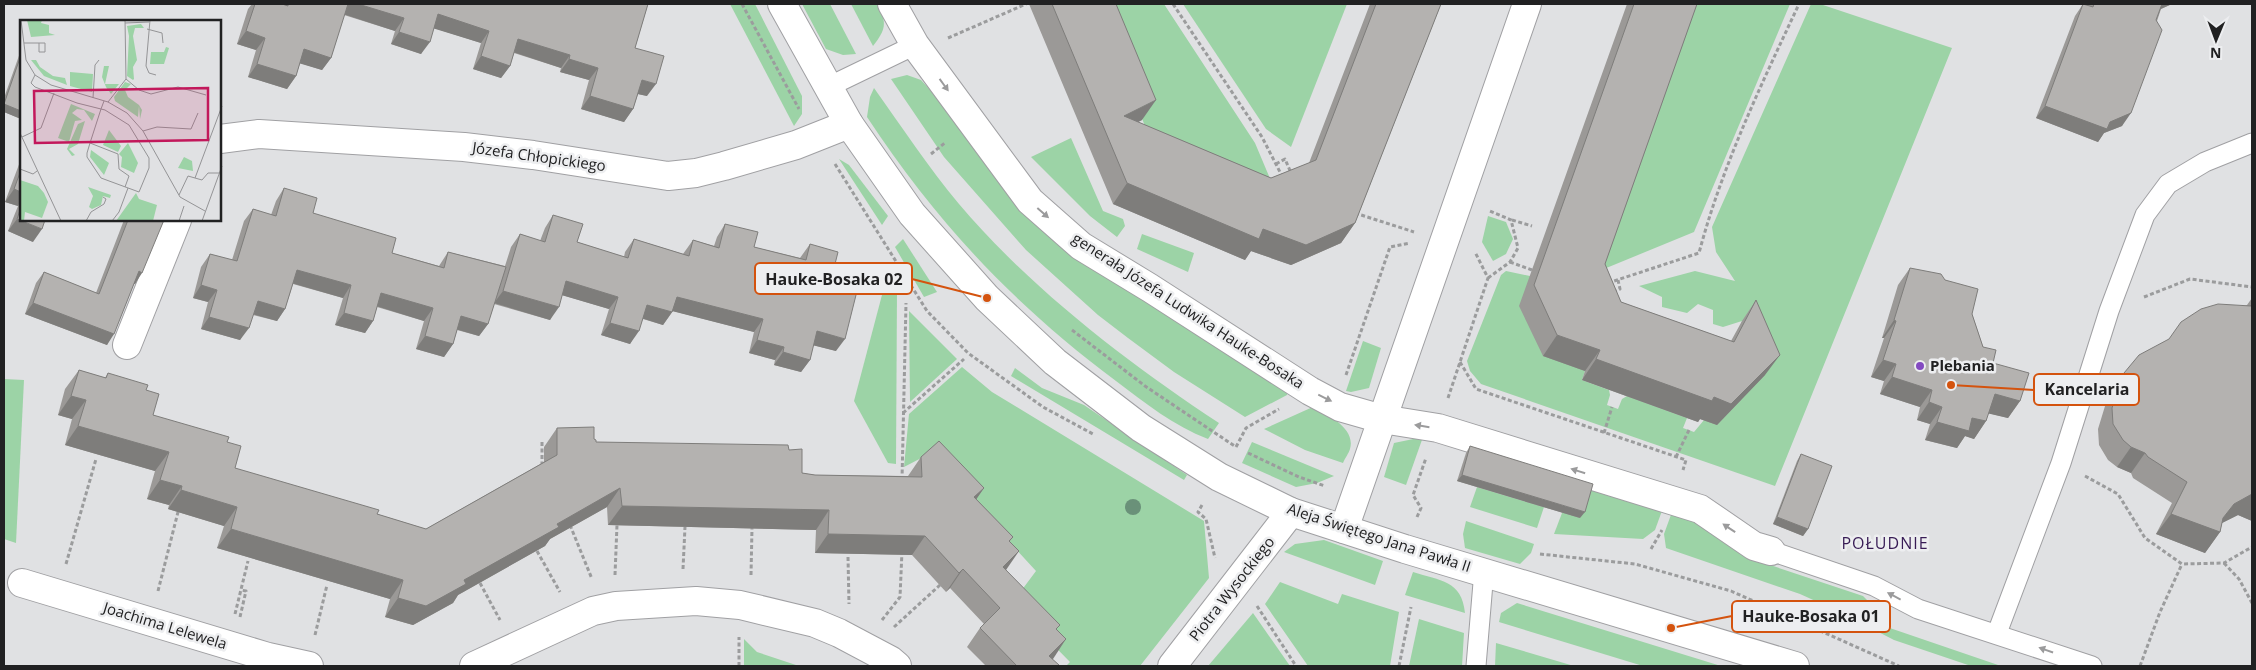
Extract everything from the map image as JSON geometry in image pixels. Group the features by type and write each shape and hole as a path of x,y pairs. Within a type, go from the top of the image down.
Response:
{"street":[{"name":"Aleja Świętego Jana Pawła II","path":"782,4 849,124 912,214 987,298 1055,362 1141,428 1219,477 1291,512 1794,666"},
{"name":"generała Józefa Ludwika Hauke-Bosaka","path":"892,4 915,45 1030,201 1081,246 1310,390 1340,407 1382,419 1438,428 1700,509 1754,546 1771,551"},
{"path":"1344,529 1528,4"},
{"name":"Józefa Chłopickiego","path":"221,139 259,134 410,143 533,155 668,176 696,174 724,166 796,145 849,124"},
{"path":"127,346 177,221"},
{"name":"Piotra Wysockiego","path":"1172,666 1291,512"},
{"name":"Joachima Lelewela","path":"22,583 259,654 311,655"},
{"path":"474,666 593,611 616,606 696,601 740,605 815,623 839,633 890,660 897,666"}],"lane":[{"path":"828,87 915,45"},
{"path":"1997,633 2061,464 2109,311 2145,215 2168,184 2205,162 2252,143"},
{"path":"1771,551 1874,586 1918,609 1997,633 2092,666"},
{"path":"1476,666 1484,571"}],"path":[{"path":"945,39 1026,4"},
{"path":"1173,4 1262,137 1284,178"},
{"path":"1603,285 1699,253 1705,229 1749,110 1799,4"},
{"path":"931,154 951,137"},
{"path":"1276,164 1285,159 1294,179"},
{"path":"1488,210 1511,220 1532,226"},
{"path":"1353,212 1421,234"},
{"path":"1488,278 1510,262 1518,248 1511,220"},
{"path":"1510,262 1532,270"},
{"path":"2109,311 2190,279 2252,287"},
{"path":"1604,296 1620,289 1618,280"},
{"path":"902,482 906,303"},
{"path":"903,413 964,359"},
{"path":"1460,362 1476,389 1686,460 1672,500"},
{"path":"1454,380 1456,374"},
{"path":"1236,447 1246,428 1310,390"},
{"path":"1604,433 1612,407"},
{"path":"1676,457 1689,430"},
{"path":"542,442 542,469"},
{"path":"1418,517 1421,508 1413,495 1429,452"},
{"path":"64,572 96,459"},
{"path":"2061,464 2118,494 2145,538 2182,564 2224,563 2252,547"},
{"path":"1205,500 1198,512 1206,519 1216,562"},
{"path":"156,598 178,512"},
{"path":"569,524 595,586"},
{"path":"615,583 617,526"},
{"path":"683,571 685,527"},
{"path":"750,582 752,528"},
{"path":"1651,549 1661,532"},
{"path":"880,622 900,597 902,549"},
{"path":"537,551 561,594"},
{"path":"848,557 849,606"},
{"path":"233,619 248,561"},
{"path":"2224,563 2239,579 2252,603"},
{"path":"2140,666 2160,612 2182,564"},
{"path":"480,583 504,628"},
{"path":"311,655 327,585"},
{"path":"892,628 940,585"},
{"path":"239,621 246,591 241,590"},
{"path":"1253,599 1296,666"},
{"path":"1398,666 1412,607"},
{"path":"1842,624 1862,616"},
{"path":"739,639 739,666"}],"green space":[{"path":"730,4 755,4 802,96 802,114 794,126"},
{"path":"802,4 830,4 856,54 843,55 826,49"},
{"path":"851,4 878,4 884,26 881,35 873,46"},
{"path":"1097,4 1164,4 1255,143 1274,188 1150,140 1101,7"},
{"path":"1183,4 1347,4 1291,147 1266,129"},
{"path":"1688,4 1790,4 1694,232 1599,271"},
{"path":"1811,4 1820,4 1952,48 1775,486 1481,384 1470,371 1467,361 1501,275 1506,271 1530,276 1585,371 1582,380 1609,390 1610,395 1607,405 1618,409 1622,399 1627,396 1687,418 1683,428 1694,432 1704,420 1742,321 1723,327 1713,324 1713,310 1698,304 1687,313 1662,307 1662,297 1639,286 1695,271 1735,281 1716,252 1712,227"},
{"path":"907,75 921,80 931,91 1006,191 1289,389 1287,395 1245,417 1174,372 1098,315 1026,250 944,157 891,79"},
{"path":"874,88 937,176 987,235 1048,294 1115,349 1219,423 1208,439 1183,428 1160,413 1079,352 1010,292 979,260 921,192 867,117 870,97"},
{"path":"1071,138 1103,211 1123,219 1125,226 1117,237 1090,216 1031,157"},
{"path":"839,159 849,165 888,216 882,225"},
{"path":"1488,216 1506,222 1513,239 1506,254 1493,261 1482,242"},
{"path":"1142,234 1194,253 1188,272 1137,249"},
{"path":"903,239 937,292 924,297 895,247"},
{"path":"887,276 897,291 896,464 888,463 854,401"},
{"path":"909,311 957,359 910,402"},
{"path":"1363,341 1381,348 1369,388 1351,392 1346,391"},
{"path":"962,367 992,392 1204,521 1209,578 1140,666 1066,666 1070,662 1012,603 1036,571 929,454 904,467 909,414"},
{"path":"1015,368 1042,388 1084,405 1187,475 1184,480 1011,376"},
{"path":"4,379 24,380 16,543 4,539"},
{"path":"1315,406 1340,423 1349,435 1350,449 1343,463 1305,450 1264,429"},
{"path":"1423,437 1406,485 1384,477 1394,443"},
{"path":"1252,442 1334,476 1317,483 1296,487 1242,463"},
{"path":"1477,487 1544,507 1537,528 1470,507"},
{"path":"1589,487 1663,508 1655,530 1643,539 1554,534 1562,513"},
{"path":"1672,512 1705,525 1743,556 1863,596 1867,600 1842,613 1800,594 1666,548 1664,534"},
{"path":"1466,521 1534,544 1531,553 1520,564 1465,548 1463,534"},
{"path":"1324,540 1383,561 1375,585 1284,552 1295,544"},
{"path":"1413,572 1441,580 1454,588 1463,602 1465,613 1405,595"},
{"path":"1280,582 1338,604 1342,594 1399,612 1390,666 1308,666 1265,604"},
{"path":"1517,603 1721,666 1643,666 1499,622 1501,613"},
{"path":"1253,613 1290,666 1208,666"},
{"path":"1875,614 1881,625 2001,666 1971,666 1894,640 1859,622"},
{"path":"1419,619 1464,633 1462,666 1409,666"},
{"path":"744,639 757,652 799,666 744,666"},
{"path":"1496,643 1574,666 1495,666"}],"building":[{"path":"255,4 282,4 288,6 288,4 348,4 331,58 304,49 296,76 257,64 265,38 246,31"},
{"path":"358,4 648,4 635,48 664,56 656,84 642,80 633,109 590,96 598,68 569,59 570,55 518,39 510,66 481,56 489,31 438,14 430,42 399,32 404,18"},
{"path":"1052,4 1116,4 1156,100 1124,116 1271,178 1316,160 1376,4 1441,4 1355,223 1306,245 1263,229 1259,239 1127,183"},
{"path":"1634,4 1697,4 1605,264 1621,302 1734,342 1756,300 1780,355 1731,404 1714,397 1712,401 1596,359 1600,350 1557,335 1534,285"},
{"path":"2083,4 2093,7 2094,4 2162,4 2156,20 2162,30 2131,113 2110,122 2107,129 2045,106"},
{"path":"20,58 20,111 4,104"},
{"path":"20,173 20,192 14,189"},
{"path":"284,188 317,198 313,213 396,238 392,253 444,268 448,252 506,267 488,324 461,316 453,344 425,336 433,308 381,293 373,321 344,313 351,285 297,270 285,309 258,301 249,328 209,317 217,290 201,285 210,254 237,261 253,209 276,216"},
{"path":"553,215 583,224 577,242 628,258 634,239 689,256 693,240 719,248 725,224 758,232 754,247 806,260 810,244 838,252 832,276 859,283 845,339 817,331 810,360 783,352 784,347 757,340 763,319 677,297 672,312 647,305 639,331 610,323 618,297 566,281 559,307 503,291 520,234 545,242"},
{"path":"22,221 45,221 42,229"},
{"path":"128,221 164,221 142,273 139,271 114,334 33,303 44,272 99,294"},
{"name":"Plebania","path":"1910,268 1941,274 1945,280 1978,289 1972,314 1983,347 1996,350 1993,363 2029,373 2020,401 1995,394 1986,421 1972,418 1969,431 1937,422 1942,407 1929,402 1932,390 1892,377 1896,364 1883,360"},
{"path":"2252,303 2252,494 2234,504 2223,518 2220,532 2171,514 2187,482 2123,440 2113,424 2112,408 2124,373 2139,355 2169,339 2181,322 2201,309 2218,304 2251,306"},
{"path":"79,370 106,378 108,373 148,385 146,390 159,394 153,415 229,437 227,442 241,446 235,468 379,510 377,514 426,529 557,455 557,428 594,427 594,439 596,442 788,445 789,450 802,449 802,473 815,475 922,477 921,457 939,441 984,488 974,497 1013,537 1009,541 1019,551 1003,567 1060,625 1056,629 1066,639 1049,656 1059,665 1017,666 980,628 1000,608 963,569 959,573 925,536 828,534 829,510 622,506 620,488 557,524 559,527 464,580 466,584 426,606 398,598 403,580 231,529 237,507 181,490 182,486 160,480 169,452 78,426 86,400 71,396"},
{"path":"1470,446 1593,484 1585,512 1462,475"},
{"path":"1801,454 1832,466 1808,529 1777,517"}],"place":[{"name":"Hauke-Bosaka 02","path":"987,298"},
{"name":"Plebania","path":"1920,366"},
{"name":"Kancelaria","path":"1951,385"},
{"name":"Hauke-Bosaka 01","path":"1671,628"}],"district":[{"name":"POŁUDNIE","path":"1885,543"}]}
